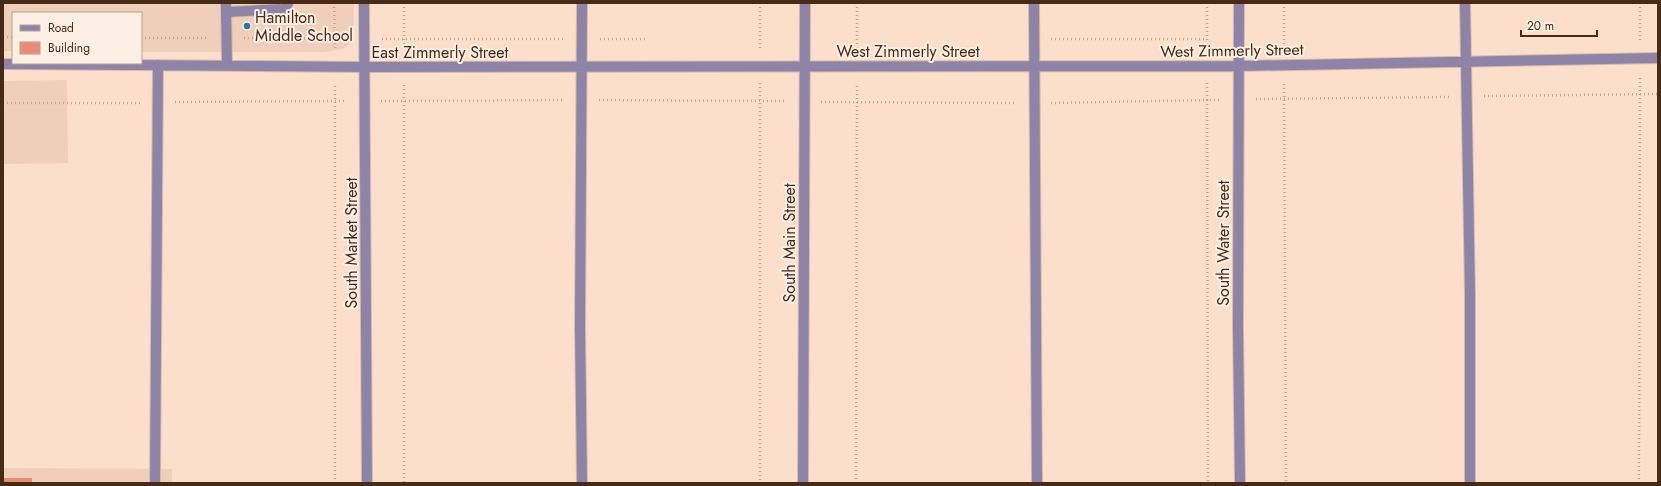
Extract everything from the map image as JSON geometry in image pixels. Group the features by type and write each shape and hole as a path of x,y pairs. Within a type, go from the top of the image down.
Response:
{"street":[{"path":"227,66 226,8 283,10 286,8 288,3"},
{"name":"South Market Street","path":"364,3 367,483"},
{"path":"582,3 580,326 582,483"},
{"name":"South Main Street","path":"803,483 805,3"},
{"path":"1034,3 1037,483"},
{"name":"South Water Street","path":"1239,3 1240,483"},
{"path":"1465,3 1470,304 1470,483"},
{"name":"West Zimmerly Street","path":"805,66 1239,66 1658,58"},
{"name":"East Zimmerly Street","path":"3,64 335,67 805,66"},
{"path":"155,483 158,65"}],"path":[{"path":"334,3 335,483"},
{"path":"404,3 404,483"},
{"path":"760,3 760,483"},
{"path":"856,483 857,3"},
{"path":"1284,3 1286,483"},
{"path":"1639,483 1640,3"},
{"path":"142,38 645,39"},
{"path":"1034,39 1207,39"},
{"path":"3,103 581,100 1035,103 1658,94"},
{"path":"1207,100 1208,483"}],"shaded area":[{"name":"Hamilton Middle School","path":"3,3 354,3 354,39 343,49 325,52 142,52 142,12 12,12 12,51 3,51"},
{"path":"67,80 68,163 3,164 3,81"},
{"path":"3,468 172,469 172,483 3,483"}],"building":[{"path":"3,478 32,478 32,483 3,483"}],"place":[{"name":"Hamilton Middle School","path":"247,26"}]}
